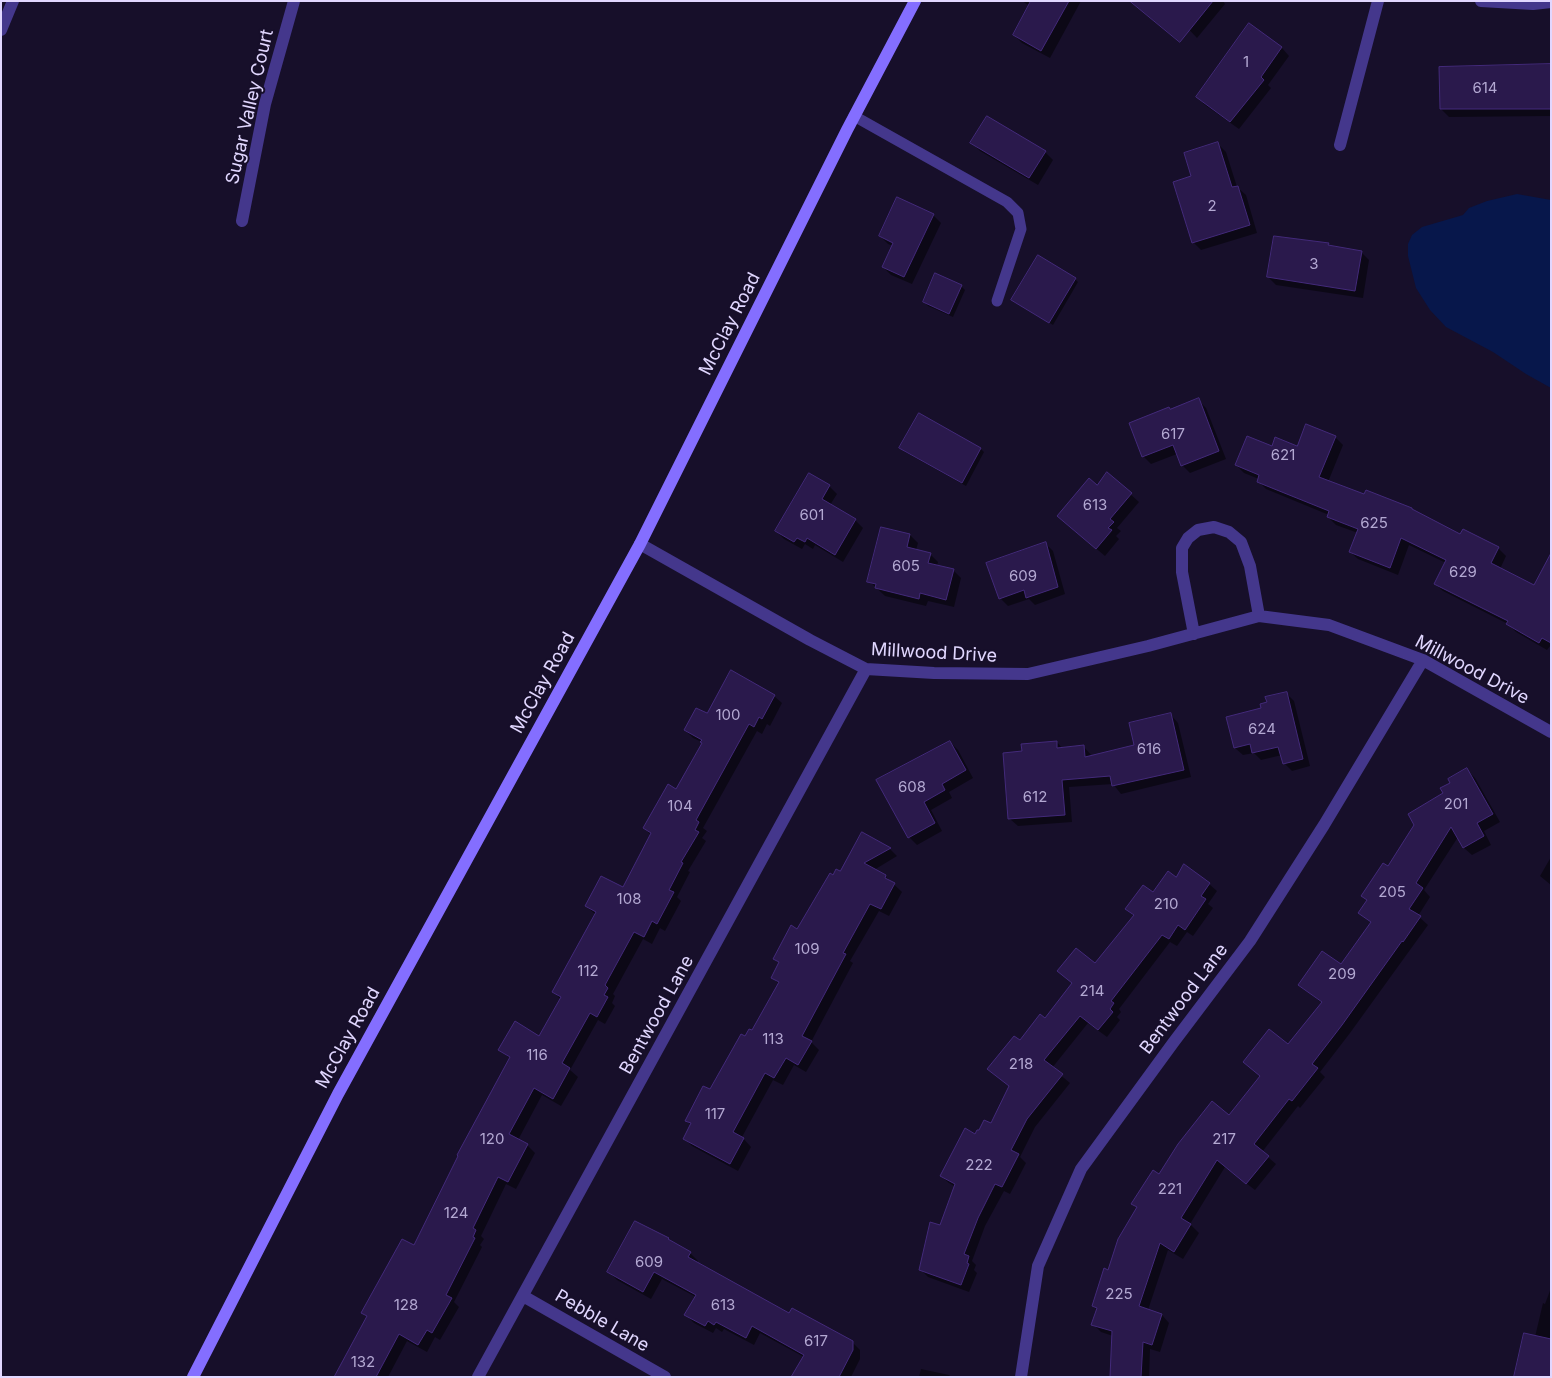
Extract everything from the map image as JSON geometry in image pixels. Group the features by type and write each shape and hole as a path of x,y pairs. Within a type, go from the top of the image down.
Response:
{"main road":[{"name":"McClay Road","path":"193,1377 338,1094 640,544 854,116 915,1"}],"street":[{"path":"1,30 13,1"},
{"name":"Sugar Valley Court","path":"242,221 264,104 294,1"},
{"path":"1340,145 1378,1"},
{"path":"1481,1 1533,4 1551,2"},
{"path":"1194,634 1182,572 1182,548 1188,538 1198,530 1214,527 1229,532 1241,542 1250,566 1259,616"},
{"name":"Millwood Drive","path":"640,544 810,640 866,669 934,673 1028,674 1194,634 1259,616 1329,625 1423,660 1551,732"},
{"name":"Bentwood Lane","path":"1020,1377 1038,1266 1081,1169 1250,941 1324,825 1423,660"},
{"name":"Bentwood Lane","path":"478,1377 866,669"},
{"name":"Pebble Lane","path":"523,1296 665,1377"}],"lane":[{"path":"854,116 1008,202 1018,213 1022,229 996,301"}],"shaded area":[{"path":"1517,194 1551,200 1551,388 1493,352 1446,327 1430,310 1416,288 1408,256 1408,244 1412,235 1422,227 1463,215 1469,208 1487,201"}],"building":[{"path":"1031,1 1069,1 1041,51 1013,35"},
{"path":"1130,1 1213,1 1180,42"},
{"path":"1249,23 1282,47 1261,77 1264,80 1230,122 1196,97"},
{"path":"1551,64 1551,109 1440,109 1439,67"},
{"path":"987,116 1046,151 1029,178 970,143"},
{"path":"1218,142 1232,187 1238,186 1250,225 1192,243 1173,182 1191,176 1184,153"},
{"path":"897,197 934,214 904,277 882,267 893,243 879,236"},
{"path":"1274,236 1329,243 1328,245 1362,251 1355,291 1267,277"},
{"path":"1038,255 1076,278 1049,323 1011,300"},
{"path":"935,273 962,285 949,314 923,302"},
{"path":"1199,398 1219,451 1181,466 1173,445 1142,457 1129,423 1169,407 1170,409"},
{"path":"919,413 981,448 962,483 899,448"},
{"path":"1306,424 1336,436 1319,477 1364,494 1366,490 1412,508 1460,534 1463,529 1499,547 1491,563 1534,585 1551,553 1551,643 1542,638 1539,643 1506,624 1508,621 1434,584 1446,560 1401,538 1390,568 1349,552 1358,529 1327,517 1329,511 1257,482 1259,475 1235,465 1247,436 1272,446 1275,437 1297,446"},
{"path":"1107,472 1132,493 1110,519 1114,522 1108,528 1112,530 1096,549 1057,516 1089,478 1097,485"},
{"path":"809,473 830,485 822,499 856,519 835,555 807,538 805,542 797,538 794,542 775,531"},
{"path":"881,527 910,534 907,547 931,553 928,563 954,569 946,600 920,593 919,599 875,588 876,584 867,582"},
{"path":"1046,542 1058,587 1026,598 1024,590 999,599 986,563"},
{"path":"731,670 775,695 762,719 759,717 754,727 749,724 696,820 699,822 695,830 699,832 681,862 683,863 669,890 674,892 657,924 652,921 644,937 634,932 605,985 608,988 604,995 608,997 597,1017 590,1013 562,1063 570,1068 553,1099 534,1088 509,1134 528,1144 508,1182 498,1177 473,1228 476,1230 473,1237 475,1238 446,1295 452,1298 432,1333 427,1330 418,1345 399,1334 376,1377 334,1377 367,1316 361,1313 402,1239 414,1245 457,1155 510,1057 498,1050 515,1021 539,1036 561,997 552,992 596,912 585,906 601,876 623,887 651,833 643,828 668,784 676,789 702,743 700,742 702,740 684,730 696,708 707,713"},
{"path":"1287,692 1303,759 1283,764 1278,747 1252,753 1250,744 1234,748 1226,717 1261,708 1260,704 1267,702 1265,697"},
{"path":"1171,713 1184,770 1112,786 1110,776 1062,780 1065,815 1008,819 1003,753 1022,751 1021,744 1057,741 1057,748 1084,745 1085,757 1134,745 1129,723"},
{"path":"950,741 966,770 942,784 945,790 924,802 935,823 908,838 876,780"},
{"path":"1467,768 1493,814 1477,823 1484,836 1463,848 1451,827 1416,883 1423,888 1409,909 1421,916 1312,1064 1318,1068 1292,1101 1289,1099 1254,1144 1269,1156 1246,1184 1217,1160 1181,1218 1191,1224 1174,1252 1160,1243 1139,1306 1162,1314 1152,1345 1143,1342 1141,1377 1110,1377 1112,1331 1091,1325 1097,1308 1092,1306 1104,1268 1108,1270 1118,1239 1137,1207 1131,1204 1153,1170 1159,1174 1178,1144 1212,1101 1229,1115 1260,1076 1243,1062 1269,1029 1288,1044 1322,1002 1298,985 1322,951 1341,964 1371,922 1358,913 1367,900 1361,896 1383,863 1388,866 1414,825 1408,814 1443,793 1440,788 1450,783 1448,779"},
{"path":"862,832 891,848 864,863 886,875 885,878 895,883 881,909 870,904 843,953 846,954 802,1036 812,1041 798,1065 786,1058 774,1078 765,1073 733,1132 744,1138 730,1164 683,1139 691,1123 685,1121 703,1086 710,1089 741,1034 745,1036 749,1029 752,1030 779,982 771,978 779,962 773,959 791,925 797,929 830,873 833,875 836,869 840,871"},
{"path":"1184,864 1210,883 1201,896 1206,899 1185,930 1178,925 1169,939 1162,935 1111,1001 1114,1003 1110,1009 1113,1012 1098,1030 1080,1016 1044,1060 1063,1074 1027,1119 1011,1150 1019,1154 1002,1187 995,1184 978,1218 964,1254 969,1256 967,1263 969,1264 961,1285 919,1270 930,1222 940,1225 955,1184 940,1176 965,1128 975,1134 984,1120 991,1123 1009,1086 987,1069 1014,1036 1020,1040 1040,1014 1045,1018 1072,983 1057,971 1076,948 1095,963 1134,915 1125,909 1143,885 1153,892 1168,871 1176,877"},
{"path":"635,1221 669,1238 691,1252 688,1257 789,1313 792,1308 853,1341 853,1350 839,1377 791,1377 804,1355 752,1326 746,1338 716,1322 714,1325 708,1321 705,1326 684,1315 696,1295 654,1272 643,1292 607,1272"},
{"path":"1524,1333 1551,1339 1551,1377 1514,1377"}]}
